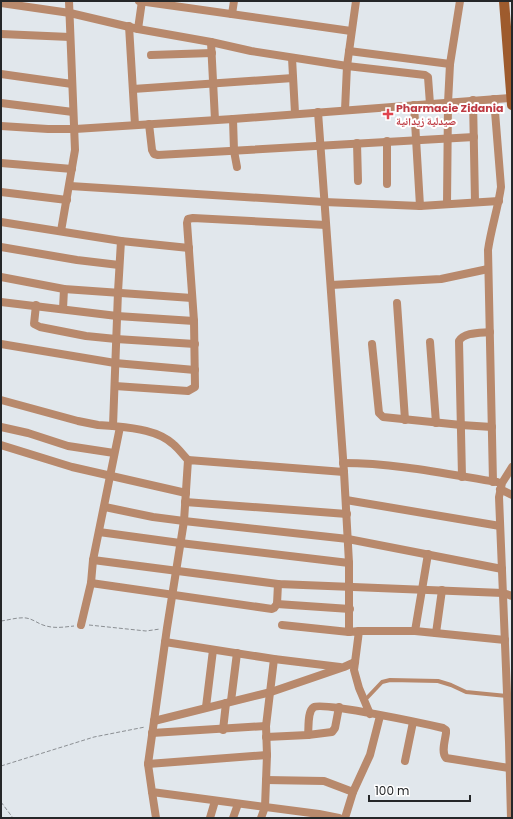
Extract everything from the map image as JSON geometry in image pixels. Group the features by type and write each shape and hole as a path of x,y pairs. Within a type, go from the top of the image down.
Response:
{"main road":[{"path":"504,1 511,101"}],"street":[{"path":"61,231 70,186 75,150 69,1"},
{"path":"138,29 141,1 351,30"},
{"path":"232,14 234,1"},
{"path":"345,110 347,66 356,1"},
{"path":"447,204 447,138 450,64 460,1"},
{"path":"1,3 70,13 138,29 292,58 425,75 428,77 430,104"},
{"path":"129,26 135,125"},
{"path":"1,34 70,37"},
{"path":"211,42 215,120"},
{"path":"349,51 450,64"},
{"path":"151,55 212,53"},
{"path":"292,58 295,113"},
{"path":"1,74 72,84"},
{"path":"133,89 293,78"},
{"path":"493,482 488,250 490,236 500,201 501,187 494,99"},
{"path":"1,126 75,129 233,119 473,100 494,99 511,101"},
{"path":"473,100 475,202"},
{"path":"1,103 73,112"},
{"path":"414,105 420,206"},
{"path":"318,112 347,514 350,632"},
{"path":"233,119 234,151 237,168"},
{"path":"149,124 152,150 154,154 158,155 416,139 474,137"},
{"path":"386,141 387,184"},
{"path":"357,143 358,181"},
{"path":"1,163 72,169"},
{"path":"70,186 324,202 420,206 500,201"},
{"path":"1,192 67,200"},
{"path":"115,386 188,391 195,387 195,344 187,223 188,219 193,218 326,225"},
{"path":"1,222 121,241 189,248"},
{"path":"81,625 91,583 93,560 105,507 117,426 115,363 121,241"},
{"path":"1,248 119,265"},
{"path":"331,284 440,279 488,269"},
{"path":"1,276 64,289 192,298"},
{"path":"63,309 64,289"},
{"path":"1,302 36,305 117,316 194,321"},
{"path":"397,303 404,420"},
{"path":"36,305 34,319 34,324 36,326 75,335 195,344"},
{"path":"462,477 459,341 460,338 467,335 490,332"},
{"path":"430,342 436,423"},
{"path":"1,344 115,363 195,370"},
{"path":"372,344 380,413 386,418 492,427"},
{"path":"1,400 98,426 117,426 158,434 172,442 188,460 184,521 148,764 156,818"},
{"path":"1,427 28,433 68,446 114,453"},
{"path":"1,445 72,467 186,493"},
{"path":"188,460 344,468 372,464 410,468 493,482 501,486 512,495"},
{"path":"511,818 509,768 511,743 510,696 505,640 510,595 502,569 500,526 501,486 512,467"},
{"path":"346,500 500,526"},
{"path":"185,502 347,514"},
{"path":"105,507 154,518 348,539 502,569"},
{"path":"100,532 349,563"},
{"path":"415,631 428,554"},
{"path":"93,560 278,584 442,590 510,595"},
{"path":"91,583 272,609 277,604 278,584"},
{"path":"436,633 442,590"},
{"path":"277,604 350,609"},
{"path":"282,625 350,632 415,631 505,640"},
{"path":"359,631 354,670 370,714"},
{"path":"165,642 237,654 344,667"},
{"path":"206,708 214,650"},
{"path":"223,730 237,654"},
{"path":"261,818 265,807 267,755 266,726 274,659"},
{"path":"153,727 206,708 271,692 355,662"},
{"path":"308,736 310,711 313,707 320,705 339,708 446,730 443,752 446,758 509,768"},
{"path":"266,737 308,736 332,732 339,708"},
{"path":"345,818 353,792 370,755 380,716"},
{"path":"405,761 413,722"},
{"path":"153,727 223,730 266,726"},
{"path":"148,764 267,755"},
{"path":"266,780 324,781 353,792"},
{"path":"152,792 265,807 290,814 339,818"},
{"path":"210,818 215,801"},
{"path":"233,818 238,804"}],"lane":[{"path":"364,700 382,682 390,680 438,681 466,692 510,696"}],"path":[{"path":"1,766 94,737 153,727"},
{"path":"1,802 13,818"}],"place":[{"name":"Pharmacie Zidania صيدلية زيدانية","path":"388,114"}]}
